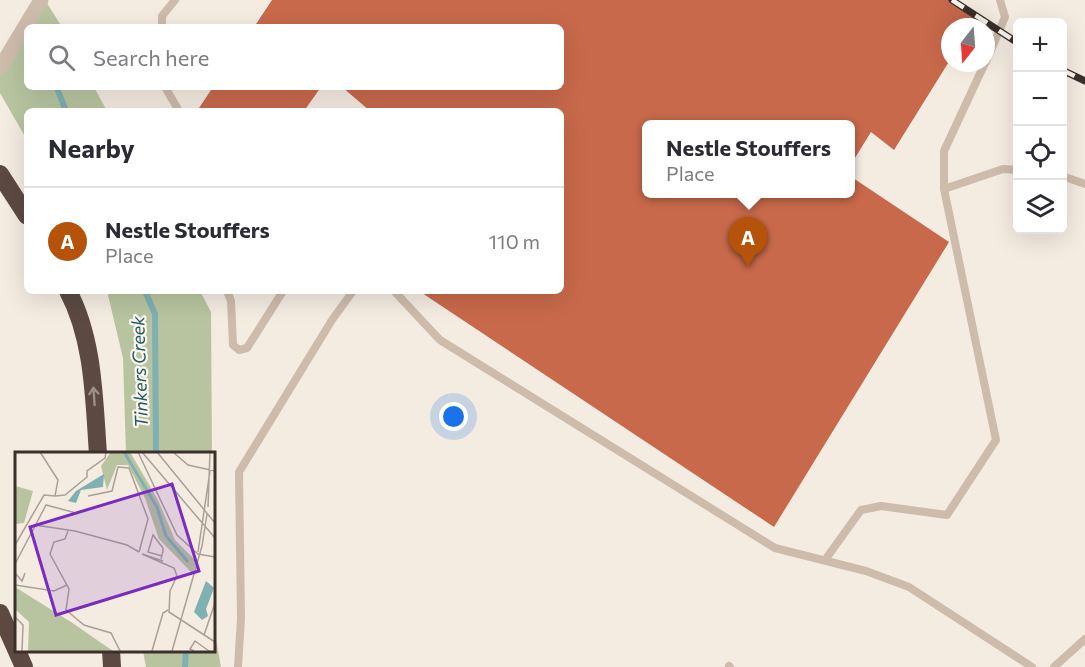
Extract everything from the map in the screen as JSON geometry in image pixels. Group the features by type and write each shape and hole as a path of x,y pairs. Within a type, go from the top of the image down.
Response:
{"highway":[{"path":"0,174 24,211"},
{"path":"70,294 75,303 92,365 98,452"},
{"path":"0,613 15,647"},
{"path":"17,652 24,667"},
{"path":"111,652 112,667"}],"street":[{"path":"27,24 42,0"},
{"path":"0,68 24,29"}],"lane":[{"path":"162,24 162,15 175,0"},
{"path":"995,41 1005,17 1000,0"},
{"path":"825,560 861,510 881,506 947,515 996,440 944,189 944,151 981,72"},
{"path":"167,90 177,108"},
{"path":"944,189 1003,169 1013,170"},
{"path":"1067,178 1085,184"},
{"path":"228,294 231,301 234,345 239,350 247,348 281,294"},
{"path":"238,667 241,618 239,472 332,320 351,294"},
{"path":"397,294 440,340 775,548 866,571 909,587 1032,667"},
{"path":"1054,667 1085,639"}],"green space":[{"path":"41,0 45,0 60,24 27,24"},
{"path":"24,28 24,90 96,90 105,108 24,108 24,135 0,93 0,68"},
{"path":"108,294 202,294 211,312 212,452 126,452 123,358"},
{"path":"214,628 221,667 146,667 143,652 214,652"}],"building":[{"path":"272,0 951,0 978,16 977,18 941,18 943,72 894,150 871,132 855,158 855,120 642,120 642,198 855,198 855,179 949,242 774,527 424,294 564,294 564,108 366,108 346,90 564,90 564,24 256,24"},
{"path":"211,90 319,90 306,108 199,108"}],"waterway":[{"name":"Tinkers Creek","path":"58,91 65,108"},
{"name":"Tinkers Creek","path":"146,294 155,314 156,452"},
{"name":"Tinkers Creek","path":"185,667 186,652"}],"railway":[{"path":"952,0 1013,40"},
{"path":"1066,72 1085,81"}],"place":[{"name":"Nestle Stouffers","path":"748,267"}]}
